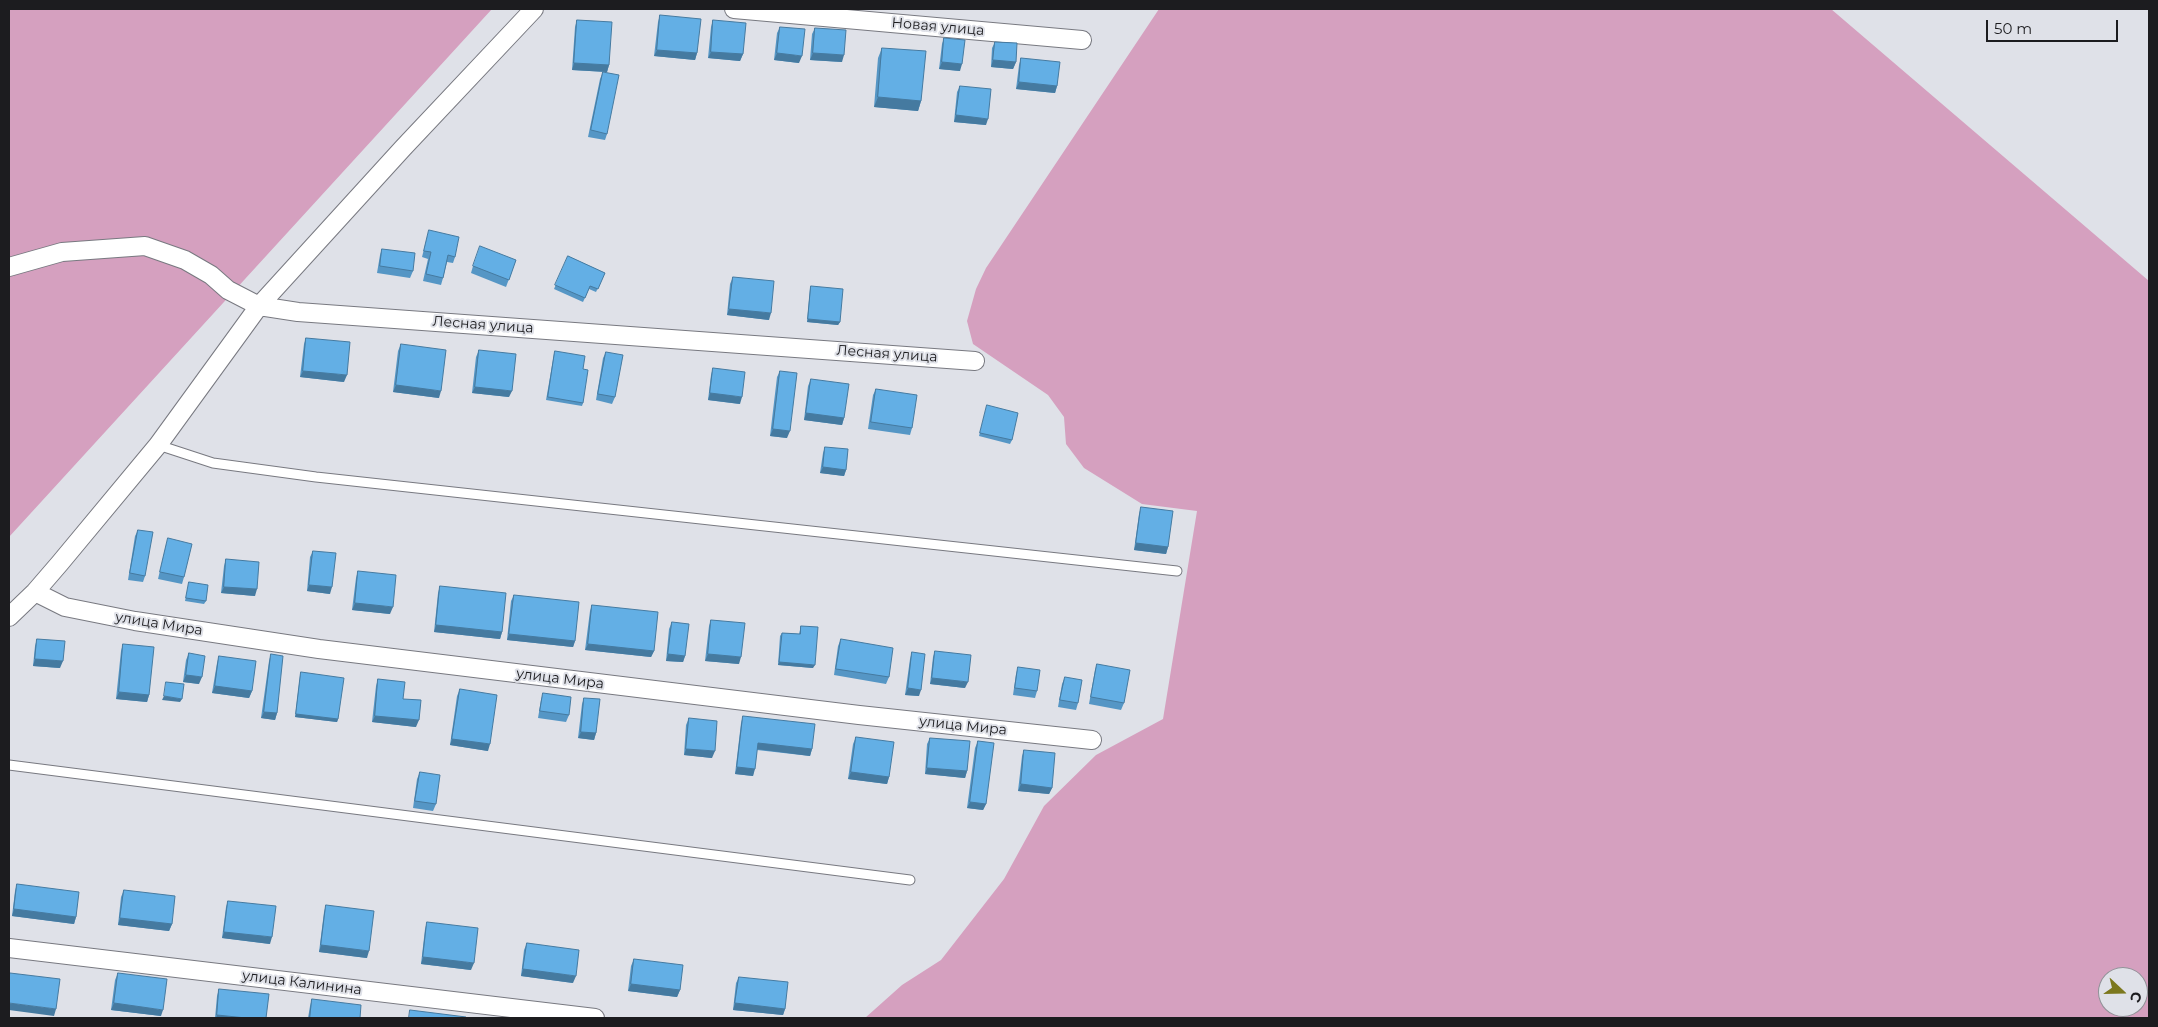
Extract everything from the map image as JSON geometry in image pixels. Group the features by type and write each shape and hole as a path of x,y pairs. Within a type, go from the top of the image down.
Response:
{"street":[{"path":"9,617 35,592 158,445 259,306 402,148 534,9"},
{"name":"Новая улица","path":"734,9 1082,40"},
{"name":"Лесная улица","path":"9,267 62,252 146,246 184,260 211,275 228,290 259,306 298,312 976,360"},
{"name":"улица Мира","path":"35,592 65,607 135,621 319,650 840,713 1092,740"},
{"name":"улица Калинина","path":"9,948 595,1018"}],"lane":[{"path":"158,445 213,463 316,477 1177,571"},
{"path":"9,765 910,880"}],"shaded area":[{"path":"9,9 492,9 9,537"},
{"path":"1159,9 1831,9 2149,281 2149,1018 865,1018 902,985 941,960 1004,879 1044,806 1096,755 1163,719 1197,511 1142,504 1084,468 1066,444 1064,417 1048,395 973,344 967,321 976,289 986,268"}],"building":[{"path":"660,15 701,19 697,53 657,50"},
{"path":"577,20 612,22 609,65 574,63"},
{"path":"713,20 746,23 743,54 711,52"},
{"path":"780,27 805,29 802,56 777,53"},
{"path":"815,28 846,30 844,55 813,53"},
{"path":"944,38 965,40 962,64 942,62"},
{"path":"995,42 1017,43 1016,62 993,60"},
{"path":"882,48 926,51 921,101 878,97"},
{"path":"1021,58 1060,62 1057,86 1019,82"},
{"path":"603,72 619,75 607,134 591,130"},
{"path":"960,86 991,89 988,119 956,115"},
{"path":"429,230 459,237 455,257 448,255 443,278 426,274 431,252 424,251"},
{"path":"480,246 516,260 509,280 473,266"},
{"path":"382,249 415,253 413,271 380,266"},
{"path":"568,256 605,273 598,289 590,286 585,298 555,285"},
{"path":"733,277 774,281 771,313 729,309"},
{"path":"811,286 843,289 840,322 808,319"},
{"path":"306,338 350,342 347,375 303,371"},
{"path":"401,344 446,350 441,391 396,385"},
{"path":"479,350 516,354 512,391 475,387"},
{"path":"555,351 585,356 583,369 588,370 583,403 548,397"},
{"path":"606,352 623,355 615,397 598,394"},
{"path":"713,368 745,372 742,397 710,393"},
{"path":"780,371 797,373 790,431 773,429"},
{"path":"811,379 849,384 844,418 806,413"},
{"path":"876,389 917,395 912,428 871,422"},
{"path":"987,405 1018,413 1012,440 980,433"},
{"path":"825,447 848,449 846,470 823,467"},
{"path":"1141,507 1173,511 1168,547 1136,543"},
{"path":"138,530 153,532 145,576 130,573"},
{"path":"168,538 192,544 184,577 160,572"},
{"path":"313,551 336,553 332,587 309,585"},
{"path":"226,559 259,562 257,589 224,587"},
{"path":"358,571 396,575 393,607 355,603"},
{"path":"189,582 208,585 206,601 186,598"},
{"path":"440,586 506,593 502,632 436,625"},
{"path":"514,595 579,602 575,641 509,634"},
{"path":"592,605 658,612 654,651 588,644"},
{"path":"711,620 745,623 741,657 708,654"},
{"path":"672,622 689,624 685,656 668,654"},
{"path":"801,626 818,627 815,665 779,662 782,633 800,634"},
{"path":"37,639 65,641 63,661 35,659"},
{"path":"841,639 893,648 889,677 836,669"},
{"path":"123,644 154,647 149,695 119,692"},
{"path":"935,651 971,655 968,682 932,678"},
{"path":"912,652 925,654 921,690 908,688"},
{"path":"189,653 205,656 202,677 186,675"},
{"path":"271,654 283,656 277,713 264,712"},
{"path":"219,656 256,661 252,691 215,686"},
{"path":"1097,664 1130,670 1124,703 1091,697"},
{"path":"1018,667 1040,670 1037,691 1015,688"},
{"path":"301,672 344,678 338,719 296,714"},
{"path":"1065,677 1082,680 1078,703 1060,700"},
{"path":"378,679 405,682 403,699 421,700 419,720 375,716"},
{"path":"166,682 184,684 182,699 164,696"},
{"path":"460,689 497,695 490,744 452,739"},
{"path":"543,693 571,697 569,715 540,711"},
{"path":"584,698 600,699 596,733 581,732"},
{"path":"743,716 815,724 812,749 758,743 755,769 737,767"},
{"path":"689,718 717,721 715,751 686,749"},
{"path":"856,737 894,742 889,777 851,772"},
{"path":"930,738 970,741 967,771 927,768"},
{"path":"978,741 994,743 986,804 970,802"},
{"path":"1024,750 1055,753 1052,788 1021,784"},
{"path":"420,772 440,775 436,804 415,801"},
{"path":"17,884 79,892 76,917 14,909"},
{"path":"124,890 175,896 172,924 120,918"},
{"path":"228,901 276,906 272,937 224,932"},
{"path":"326,905 374,911 369,951 321,945"},
{"path":"427,922 478,928 474,963 423,957"},
{"path":"527,943 579,950 576,976 523,969"},
{"path":"634,959 683,965 680,990 631,984"},
{"path":"10,973 60,979 56,1009 9,1003"},
{"path":"118,973 167,979 163,1010 114,1003"},
{"path":"739,977 788,982 785,1009 735,1003"},
{"path":"219,989 269,994 266,1018 217,1015"},
{"path":"312,999 361,1005 360,1018 310,1018"},
{"path":"410,1010 466,1017 466,1018 409,1018"}]}
